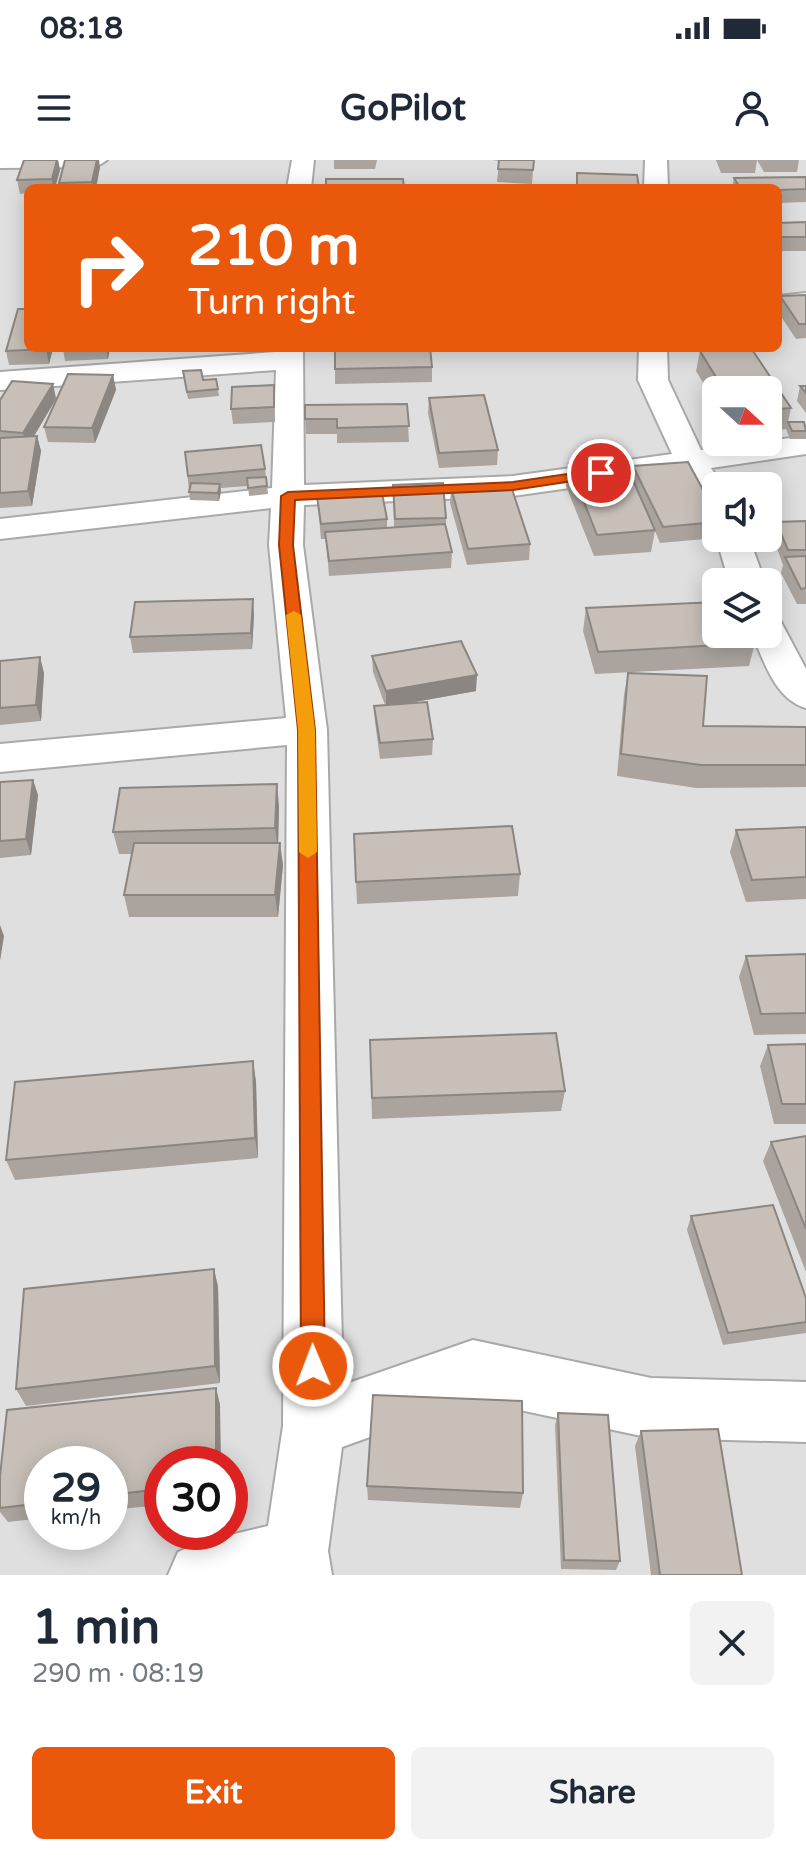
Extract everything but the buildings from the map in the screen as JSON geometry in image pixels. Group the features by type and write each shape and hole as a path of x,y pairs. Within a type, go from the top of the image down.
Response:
{"street":[{"path":"0,161 96,160"},
{"path":"300,184 303,160"},
{"path":"656,160 656,184"},
{"path":"782,304 806,301"},
{"path":"653,352 653,380 702,478"},
{"path":"0,381 289,354 286,545 307,730 314,1426 298,1563 201,1575"},
{"path":"0,529 288,496 513,486 806,445"},
{"path":"777,648 793,681 806,695"},
{"path":"0,758 307,730"},
{"path":"314,1426 473,1370 651,1408 806,1412"}],"shaded area":[{"path":"0,160 806,160 806,1575 0,1575"}],"slow traffic":[{"path":"294,615 307,730 308,852"}],"route":[{"path":"313,1366 307,730 286,545 288,496 513,486 601,473"}]}
